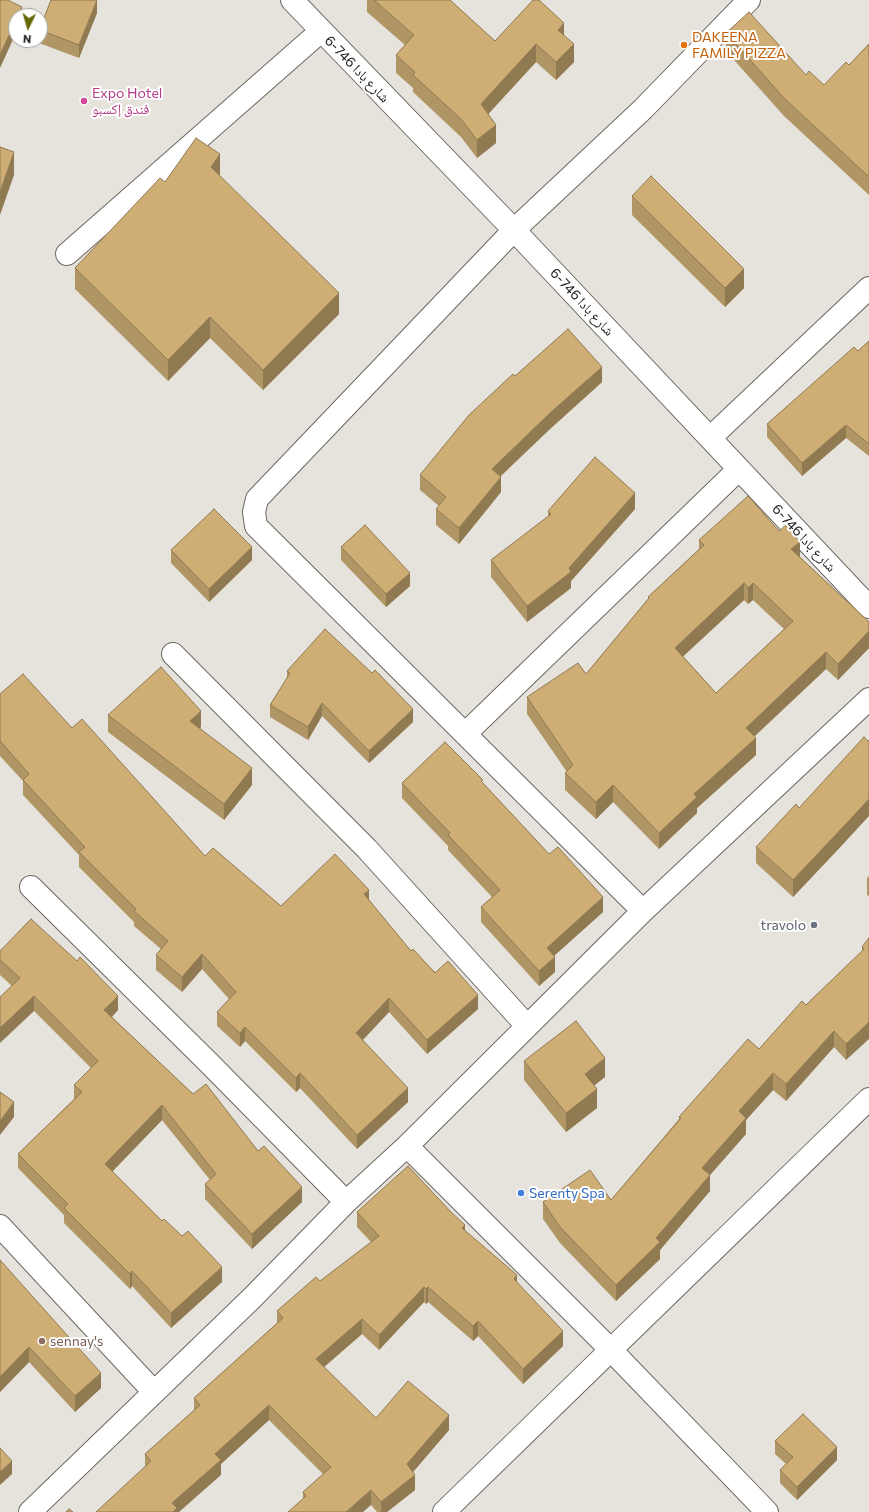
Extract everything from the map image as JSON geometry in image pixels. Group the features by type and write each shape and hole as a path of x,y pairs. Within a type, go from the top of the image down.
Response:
{"street":[{"name":"شارع بادا 746-6","path":"292,0 514,230 869,607"},
{"path":"643,911 256,526 254,512 257,499 514,230 643,109 749,0"},
{"path":"67,254 321,31"},
{"path":"710,438 869,288"},
{"path":"465,734 739,469"},
{"path":"173,654 367,849 527,1026"},
{"path":"30,1512 252,1298 346,1202 407,1146 643,911 869,698"},
{"path":"32,887 346,1202"},
{"path":"444,1512 869,1099"},
{"path":"407,1146 610,1350 767,1512"},
{"path":"0,1226 154,1392"}],"building":[{"path":"0,0 8,0 22,7 8,8 8,38 0,55"},
{"path":"51,0 97,0 79,45 48,33 48,8"},
{"path":"374,0 450,0 495,41 533,0 539,0 564,23 558,30 574,44 556,62 536,44 481,104 496,125 477,140 461,119 413,75 415,72 396,55 414,35"},
{"path":"749,12 806,75 809,71 824,85 846,62 849,65 869,44 869,177 784,98 726,33"},
{"path":"196,138 220,154 211,167 339,293 263,370 210,317 168,360 75,268 160,178 165,182"},
{"path":"0,147 14,152 0,192"},
{"path":"651,176 744,269 725,288 632,196"},
{"path":"568,329 602,367 550,413 492,469 501,477 459,528 436,509 446,497 420,475 469,415 513,374 515,376"},
{"path":"869,341 869,444 846,425 802,463 767,424 854,347 858,351"},
{"path":"595,457 635,493 569,568 571,572 527,606 491,560 551,514 548,511"},
{"path":"748,496 779,531 786,525 800,542 791,549 869,622 869,631 838,664 826,652 746,728 756,738 694,794 697,797 659,833 613,785 596,802 565,773 573,765 527,697 578,663 586,674 649,598 648,597 704,545 699,540","holes":["744,583 748,588 753,583 793,621 716,693 675,648"]},
{"path":"214,509 252,547 209,589 171,550"},
{"path":"365,525 410,573 386,594 341,547"},
{"path":"325,629 372,673 375,670 413,709 369,751 322,703 308,727 270,705 290,673 287,671"},
{"path":"161,667 201,711 190,721 252,768 224,804 108,715"},
{"path":"23,674 72,728 82,719 205,856 213,848 281,906 335,854 369,890 364,894 411,951 413,949 435,973 448,961 478,995 427,1040 389,998 356,1033 408,1088 357,1135 300,1073 296,1078 245,1027 240,1033 217,1012 236,992 202,954 182,977 156,955 168,941 134,911 136,909 79,852 85,847 23,780 29,774 0,741 0,694"},
{"path":"864,737 868,741 869,740 869,799 793,880 756,847 796,804 799,808"},
{"path":"445,742 483,780 481,781 549,854 558,847 603,897 547,948 555,957 539,971 481,907 500,890 448,835 450,833 402,783"},
{"path":"31,919 77,961 80,957 118,996 104,1010 193,1094 206,1084 258,1151 264,1146 302,1187 252,1234 205,1184 216,1174 162,1105 105,1164 162,1221 164,1219 182,1236 188,1231 222,1267 171,1313 132,1271 130,1274 64,1208 68,1204 18,1154 82,1092 74,1085 98,1061 34,996 0,1028 0,997 20,978 0,960 0,951"},
{"path":"869,938 869,1022 846,1044 834,1031 786,1084 773,1073 739,1111 746,1118 702,1168 710,1175 656,1238 660,1242 616,1285 560,1227 543,1202 590,1170 611,1200 681,1118 679,1117 748,1039 759,1049 802,1001 806,1005 864,949 862,947"},
{"path":"576,1021 605,1058 585,1074 597,1089 566,1113 524,1061"},
{"path":"0,1092 14,1102 0,1121"},
{"path":"408,1166 465,1225 462,1228 517,1275 514,1279 563,1331 523,1369 478,1321 473,1326 428,1287 426,1289 424,1287 379,1335 362,1319 316,1359 376,1418 408,1381 449,1415 407,1464 415,1475 381,1502 371,1490 346,1512 288,1512 306,1496 303,1492 331,1467 269,1405 215,1454 221,1460 172,1503 177,1508 173,1512 96,1512 151,1461 145,1454 200,1405 194,1398 283,1318 277,1311 316,1277 320,1281 379,1236 357,1212"},
{"path":"0,1260 101,1373 75,1396 29,1347 0,1377"},
{"path":"803,1414 837,1447 797,1487 780,1470 793,1457 775,1441"},
{"path":"0,1448 12,1461 0,1472"},
{"path":"69,1509 73,1512 66,1512"}],"place":[{"name":"DAKEENA FAMILY PIZZA","path":"684,45"},
{"name":"Expo Hotel فندق إكسبو","path":"84,101"},
{"name":"travolo","path":"814,925"},
{"name":"Serenty Spa","path":"521,1193"},
{"name":"sennay's","path":"42,1341"}]}
